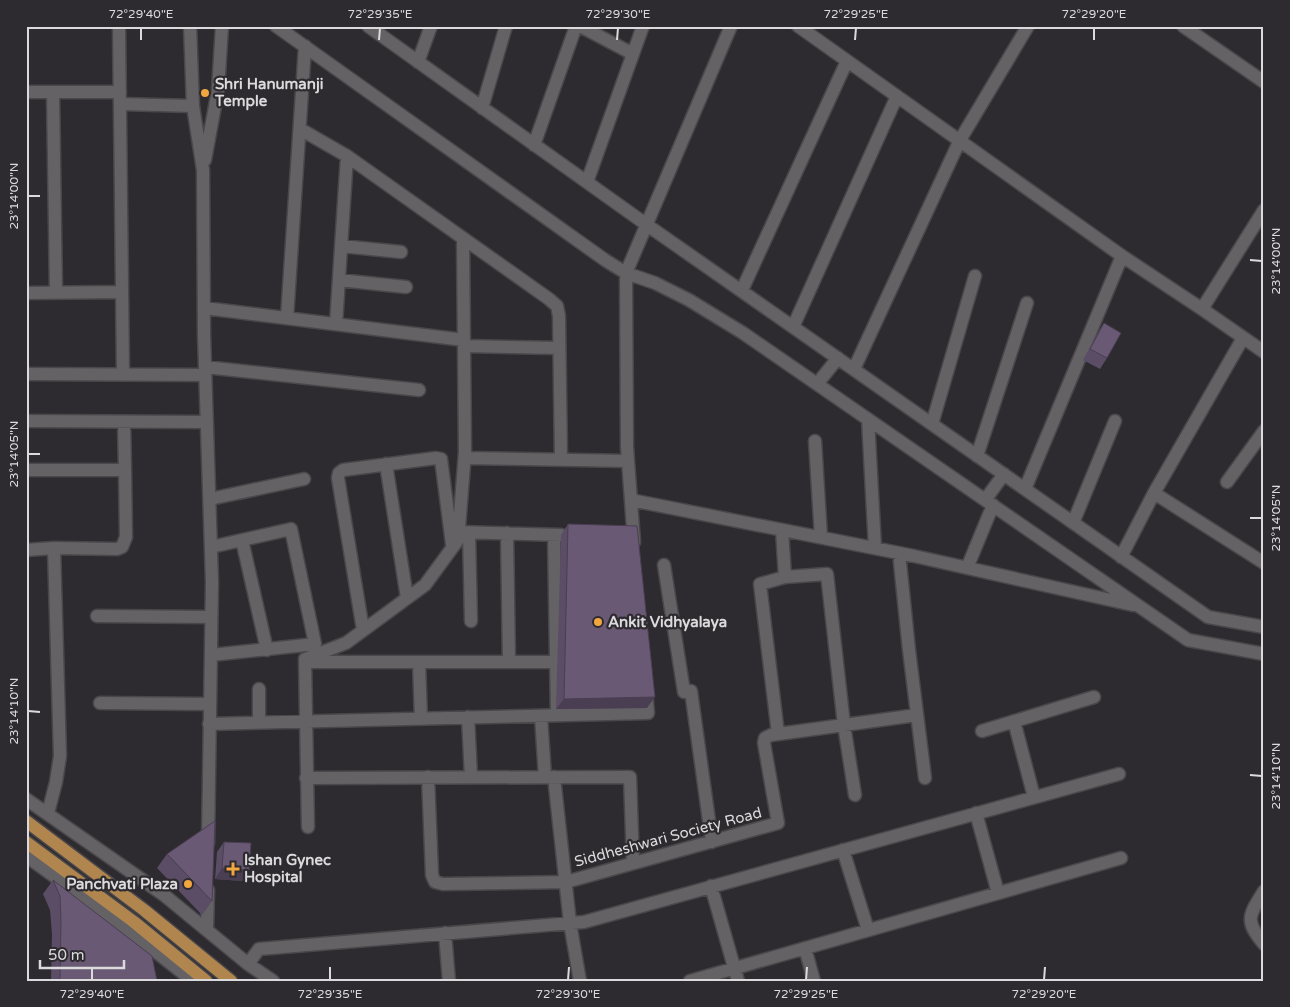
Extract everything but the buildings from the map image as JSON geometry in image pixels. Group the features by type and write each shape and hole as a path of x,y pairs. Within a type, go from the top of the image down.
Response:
{"main road":[{"path":"26,821 144,910 231,981"},
{"path":"26,842 134,922 206,981"}],"street":[{"path":"119,26 123,374"},
{"path":"190,26 193,106 203,170 205,371 212,617 209,704 208,851"},
{"path":"203,170 218,90 222,26"},
{"path":"276,26 606,260 626,273 655,283 689,300 743,333 1188,640 1264,654"},
{"path":"368,26 647,225 1208,617 1264,626"},
{"path":"418,62 430,26"},
{"path":"482,108 506,26"},
{"path":"534,145 576,26"},
{"path":"580,26 632,54"},
{"path":"587,182 643,26"},
{"path":"635,555 628,461 626,273 732,26"},
{"path":"798,26 1122,256 1202,308 1264,352"},
{"path":"854,369 960,140 1028,26"},
{"path":"1183,26 1264,82"},
{"path":"287,318 305,46"},
{"path":"742,290 847,61"},
{"path":"26,92 53,92 193,106"},
{"path":"53,92 56,293"},
{"path":"794,327 897,96"},
{"path":"300,129 347,156 549,299 556,306 559,316 561,460"},
{"path":"336,324 347,156"},
{"path":"1202,308 1264,210"},
{"path":"463,239 464,532 471,621"},
{"path":"341,246 402,252"},
{"path":"1025,489 1122,256"},
{"path":"932,424 975,276"},
{"path":"338,280 406,287"},
{"path":"26,293 122,292"},
{"path":"977,456 1027,303"},
{"path":"204,308 336,324 464,343 559,348"},
{"path":"1121,557 1154,492 1242,338"},
{"path":"817,384 838,358"},
{"path":"26,374 123,374 205,371 419,390"},
{"path":"868,419 875,548"},
{"path":"26,421 207,422"},
{"path":"1073,523 1115,421"},
{"path":"26,550 54,548 117,549 122,547 126,537 124,422"},
{"path":"1227,482 1264,430"},
{"path":"815,441 821,537"},
{"path":"465,458 628,461"},
{"path":"363,630 338,478 339,473 343,470 386,464 441,459 453,548"},
{"path":"386,464 407,598"},
{"path":"26,470 125,470"},
{"path":"967,568 989,503 1004,474"},
{"path":"210,499 304,479"},
{"path":"1154,492 1264,563"},
{"path":"631,500 899,553 1140,607"},
{"path":"210,655 315,644 291,529 211,547"},
{"path":"782,530 785,577"},
{"path":"464,532 570,535"},
{"path":"308,827 305,659 346,643 425,585 464,532"},
{"path":"507,533 509,662"},
{"path":"554,534 557,715"},
{"path":"619,536 634,537"},
{"path":"242,540 267,650"},
{"path":"48,813 60,756 54,548"},
{"path":"899,553 925,778"},
{"path":"664,565 684,692 691,692 712,842"},
{"path":"855,795 844,725 827,574 785,577 760,584 778,734 844,725 917,715"},
{"path":"97,616 212,617"},
{"path":"305,662 556,662"},
{"path":"419,662 421,718"},
{"path":"209,724 648,713 645,679"},
{"path":"259,689 259,722"},
{"path":"982,730 1094,697"},
{"path":"100,703 209,704"},
{"path":"541,716 580,981"},
{"path":"468,718 471,777"},
{"path":"1014,721 1034,797"},
{"name":"Siddheshwari Society Road","path":"428,777 432,875 435,882 443,884 566,882 778,823 764,743 765,738 778,734"},
{"path":"248,964 259,949 584,922 1119,774"},
{"path":"306,778 630,777 633,864"},
{"path":"26,799 143,879 248,964 273,981"},
{"path":"976,813 998,893"},
{"path":"842,850 868,930"},
{"path":"26,856 127,929 193,981"},
{"path":"690,981 1121,858"},
{"path":"207,930 208,881"},
{"path":"711,886 738,981"},
{"path":"1264,891 1251,913 1252,930 1264,944"},
{"path":"445,933 449,981"},
{"path":"805,948 814,981"}],"place":[{"name":"Shri Hanumanji Temple","path":"205,93"},
{"name":"Ankit Vidhyalaya","path":"598,622"},
{"name":"Ishan Gynec Hospital","path":"233,869"},
{"name":"Panchvati Plaza","path":"188,884"}]}
